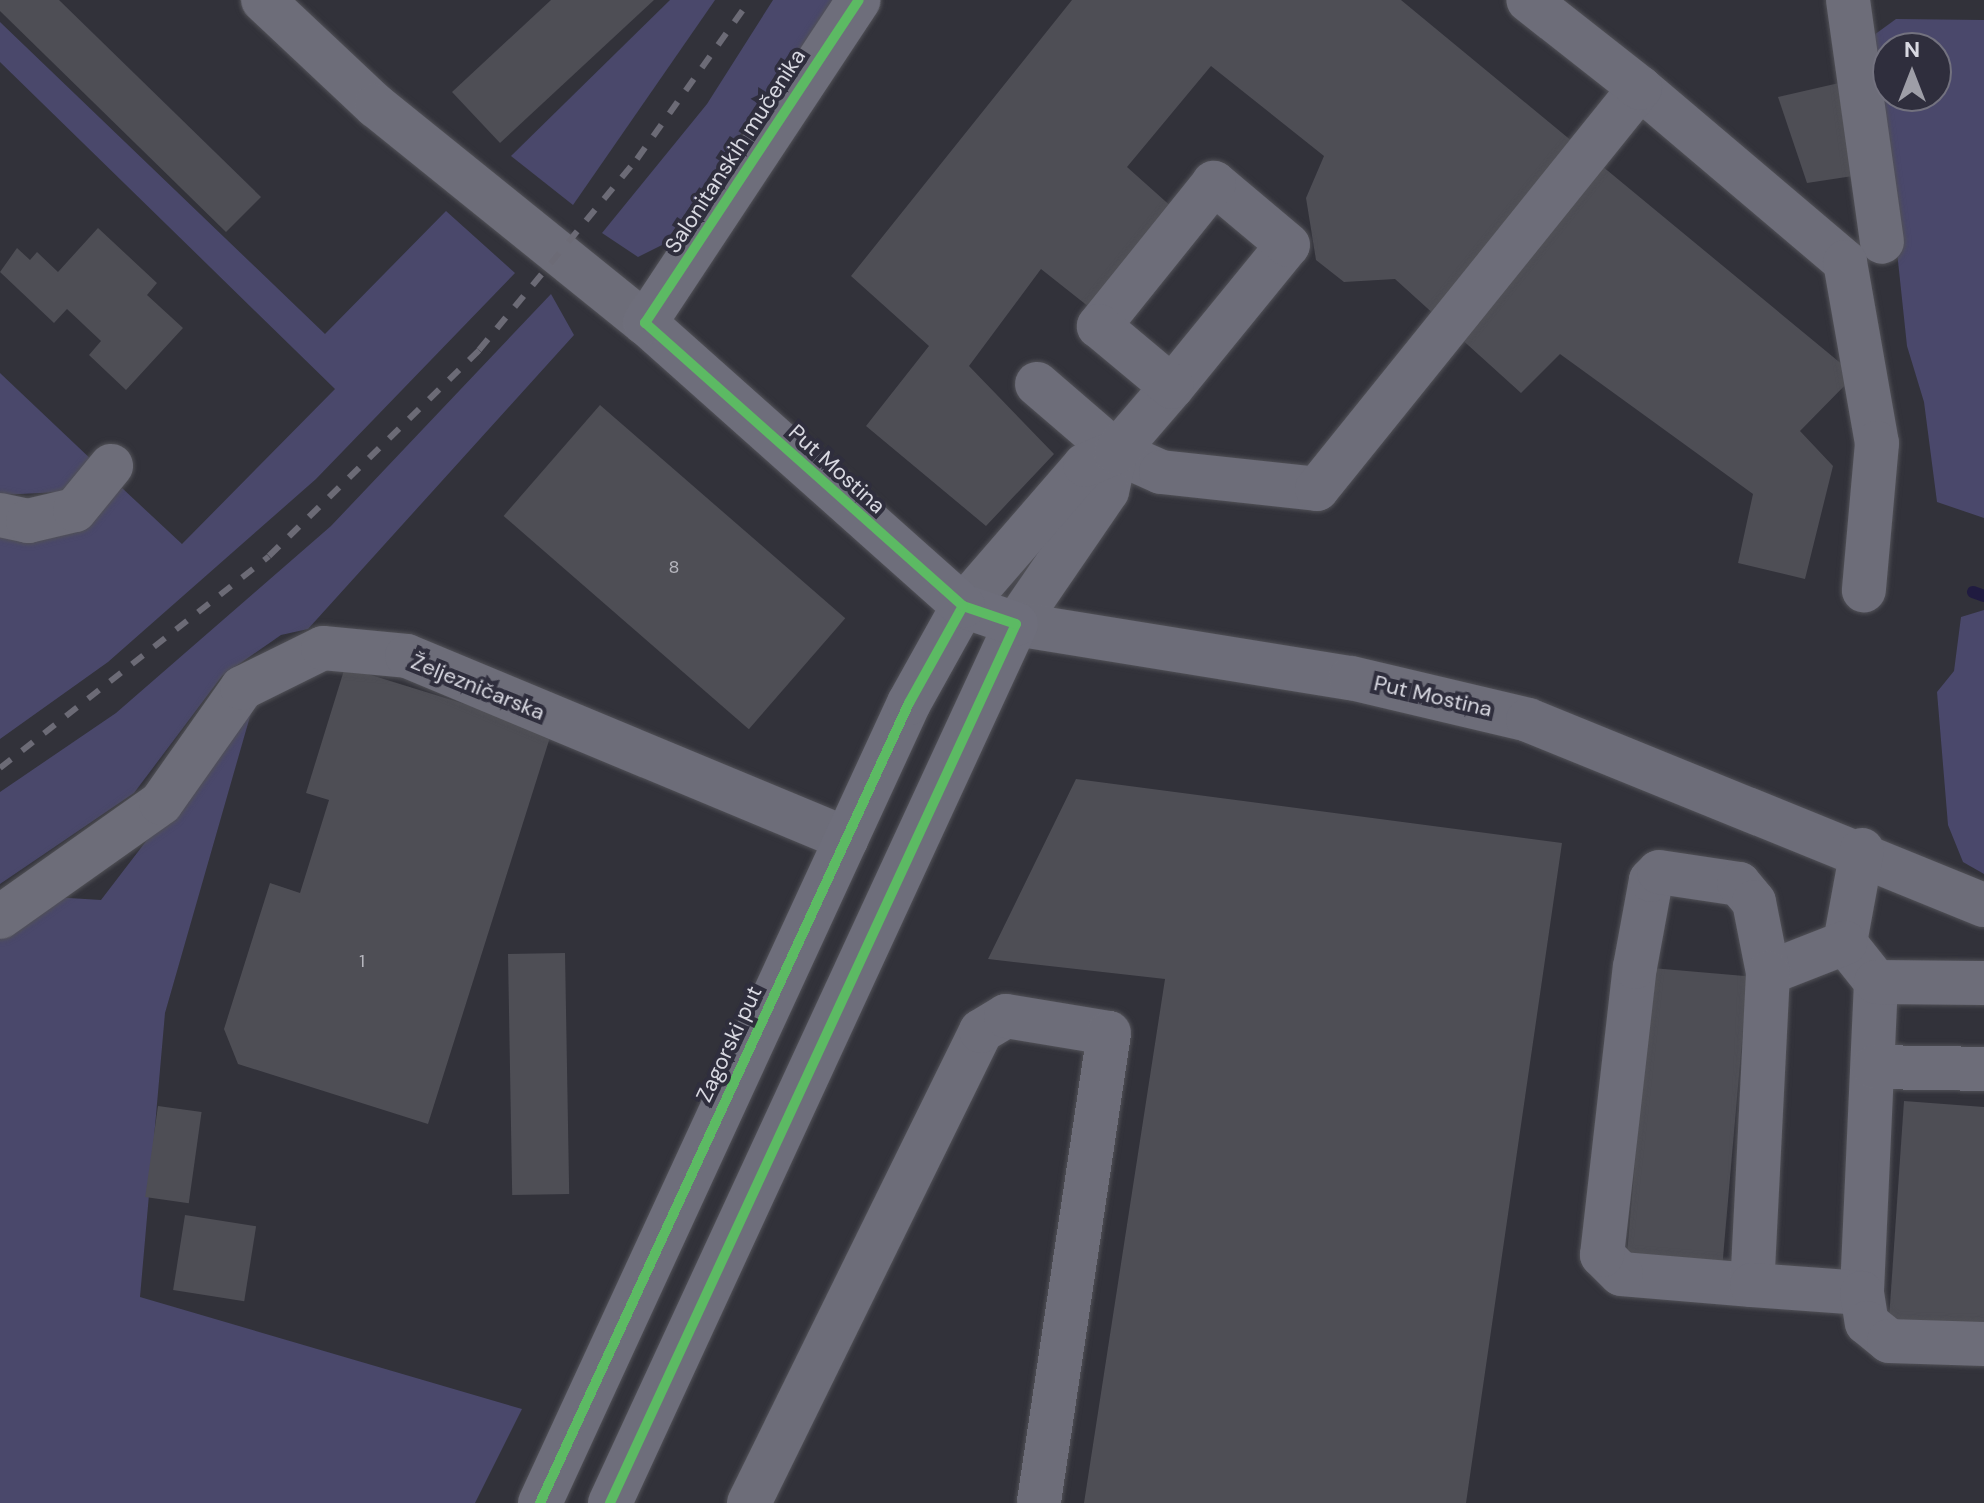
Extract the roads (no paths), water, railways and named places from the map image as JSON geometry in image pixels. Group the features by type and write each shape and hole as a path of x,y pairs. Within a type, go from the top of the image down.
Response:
{"main road":[{"name":"Salonitanskih mučenika","path":"645,323 859,0"},
{"name":"Put Mostina","path":"645,323 963,606 1016,624"},
{"name":"Zagorski put","path":"540,1503 846,839 963,606"},
{"path":"610,1503 1016,624"}],"street":[{"path":"1528,0 1640,88 1845,262 1877,443 1864,590"},
{"path":"1848,0 1882,242"},
{"name":"Put Mostina","path":"275,4 498,208 645,323"},
{"path":"1037,384 1116,452 1161,472 1317,489 1640,88"},
{"path":"963,606 1085,465 1116,452 1172,387 1288,245 1214,183 1099,326 1172,387"},
{"path":"1016,624 1107,491 1116,452"},
{"path":"0,515 28,521 75,510 111,466"},
{"name":"Put Mostina","path":"1016,624 1437,694 1637,758 1862,850 1984,905"},
{"name":"Željezničarska","path":"0,917 161,803 242,688 323,648 407,656 846,839"},
{"path":"1862,850 1845,943 1876,982 1862,1293 1876,1336 1984,1344"},
{"path":"1752,1285 1768,973 1748,891 1672,871 1651,880 1602,1255 1621,1274 1752,1285 1862,1293"},
{"path":"1768,973 1845,943"},
{"path":"1876,982 1984,983"},
{"path":"749,1503 981,1031 1006,1016 1109,1033 1039,1503"},
{"path":"1874,1067 1984,1069"}],"waterway":[{"path":"1973,592 1984,596"}],"railway":[{"path":"0,768 269,556 479,350 637,159 750,0"}]}
